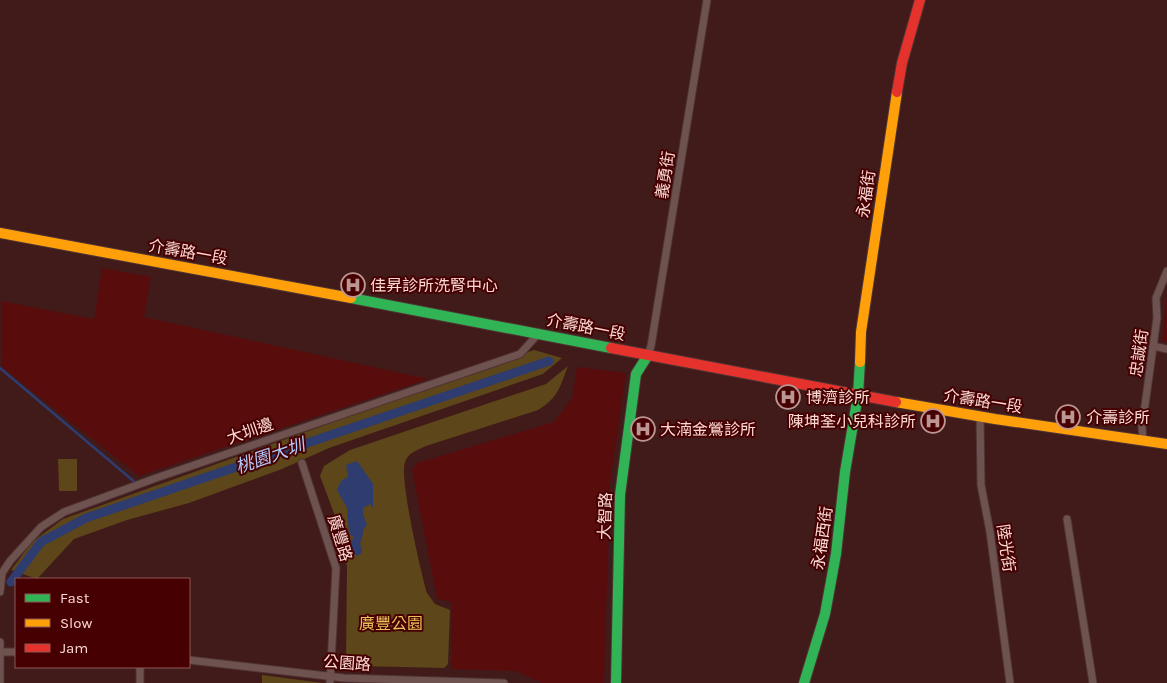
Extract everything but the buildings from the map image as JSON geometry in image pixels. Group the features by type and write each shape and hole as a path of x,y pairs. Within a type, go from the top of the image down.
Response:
{"main road":[{"name":"永福街","path":"858,395 861,332 892,116 902,63 920,0"},
{"name":"介壽路一段","path":"0,233 538,333 858,395 980,416 1167,444"},
{"name":"大智路","path":"616,683 623,472 636,374 648,355"},
{"name":"永福西街","path":"804,683 825,614 836,554 845,472 858,395"}],"street":[{"name":"義勇街","path":"648,355 652,346 707,0"},
{"name":"忠誠街","path":"1143,441 1142,426 1157,318 1156,298 1167,271"},
{"name":"大圳邊","path":"0,592 2,573 10,561 41,527 64,512 156,478 520,354 538,333"},
{"path":"1153,346 1167,349"},
{"name":"陸光街","path":"980,416 981,485 990,532 1010,683"},
{"name":"廣豐路","path":"302,463 336,568 330,680"},
{"path":"1067,519 1093,683"},
{"path":"0,642 0,683"},
{"path":"0,652 15,652"},
{"name":"公園路","path":"190,660 330,680 504,683"},
{"path":"140,668 140,683"}],"shaded area":[{"path":"102,268 151,277 144,317 428,379 139,476 2,367 1,301 94,319"},
{"path":"1167,295 1167,342 1162,341"},
{"path":"577,367 626,373 610,484 604,683 542,683 515,671 451,669 452,602 437,599 412,470 417,463 554,422 572,399"}],"green space":[{"path":"534,350 562,358 543,374 329,448 282,469 189,503 127,520 74,539 38,578 11,570 32,542 63,519"},
{"name":"廣豐公園","path":"568,366 560,386 545,406 538,410 426,446 416,450 406,459 404,471 405,486 416,547 427,593 435,604 450,610 448,664 444,668 358,666 346,662 347,567 341,532 320,476 324,466 350,450 546,384"},
{"path":"58,459 77,459 77,491 59,491"},
{"path":"262,675 323,683 262,683"}],"water":[{"path":"357,461 373,484 373,508 370,504 363,508 367,525 364,528 360,543 362,552 358,556 351,553 348,544 354,538 349,533 347,508 337,490 341,481 348,477 346,465"}],"waterway":[{"name":"桃園大圳","path":"11,582 41,542 86,518 549,361"},
{"path":"0,368 137,484"},
{"name":"桃園大圳","path":"148,493 151,496"}],"traffic: fast":[{"path":"351,298 611,348"},
{"path":"616,683 620,495 636,374 648,355"},
{"path":"804,683 825,614 836,554 845,472 858,395 860,362"}],"traffic: slow":[{"path":"860,362 861,332 897,92"},
{"path":"0,233 351,298"},
{"path":"896,402 995,419 1167,444"}],"traffic: jam":[{"path":"897,92 902,63 920,0"},
{"path":"611,348 896,402"}],"place":[{"name":"佳昇診所洗腎中心","path":"353,285"},
{"name":"博濟診所","path":"788,397"},
{"name":"介壽診所","path":"1068,417"},
{"name":"陳坤荃小兒科診所","path":"933,421"},
{"name":"大湳金鶯診所","path":"643,429"}]}
